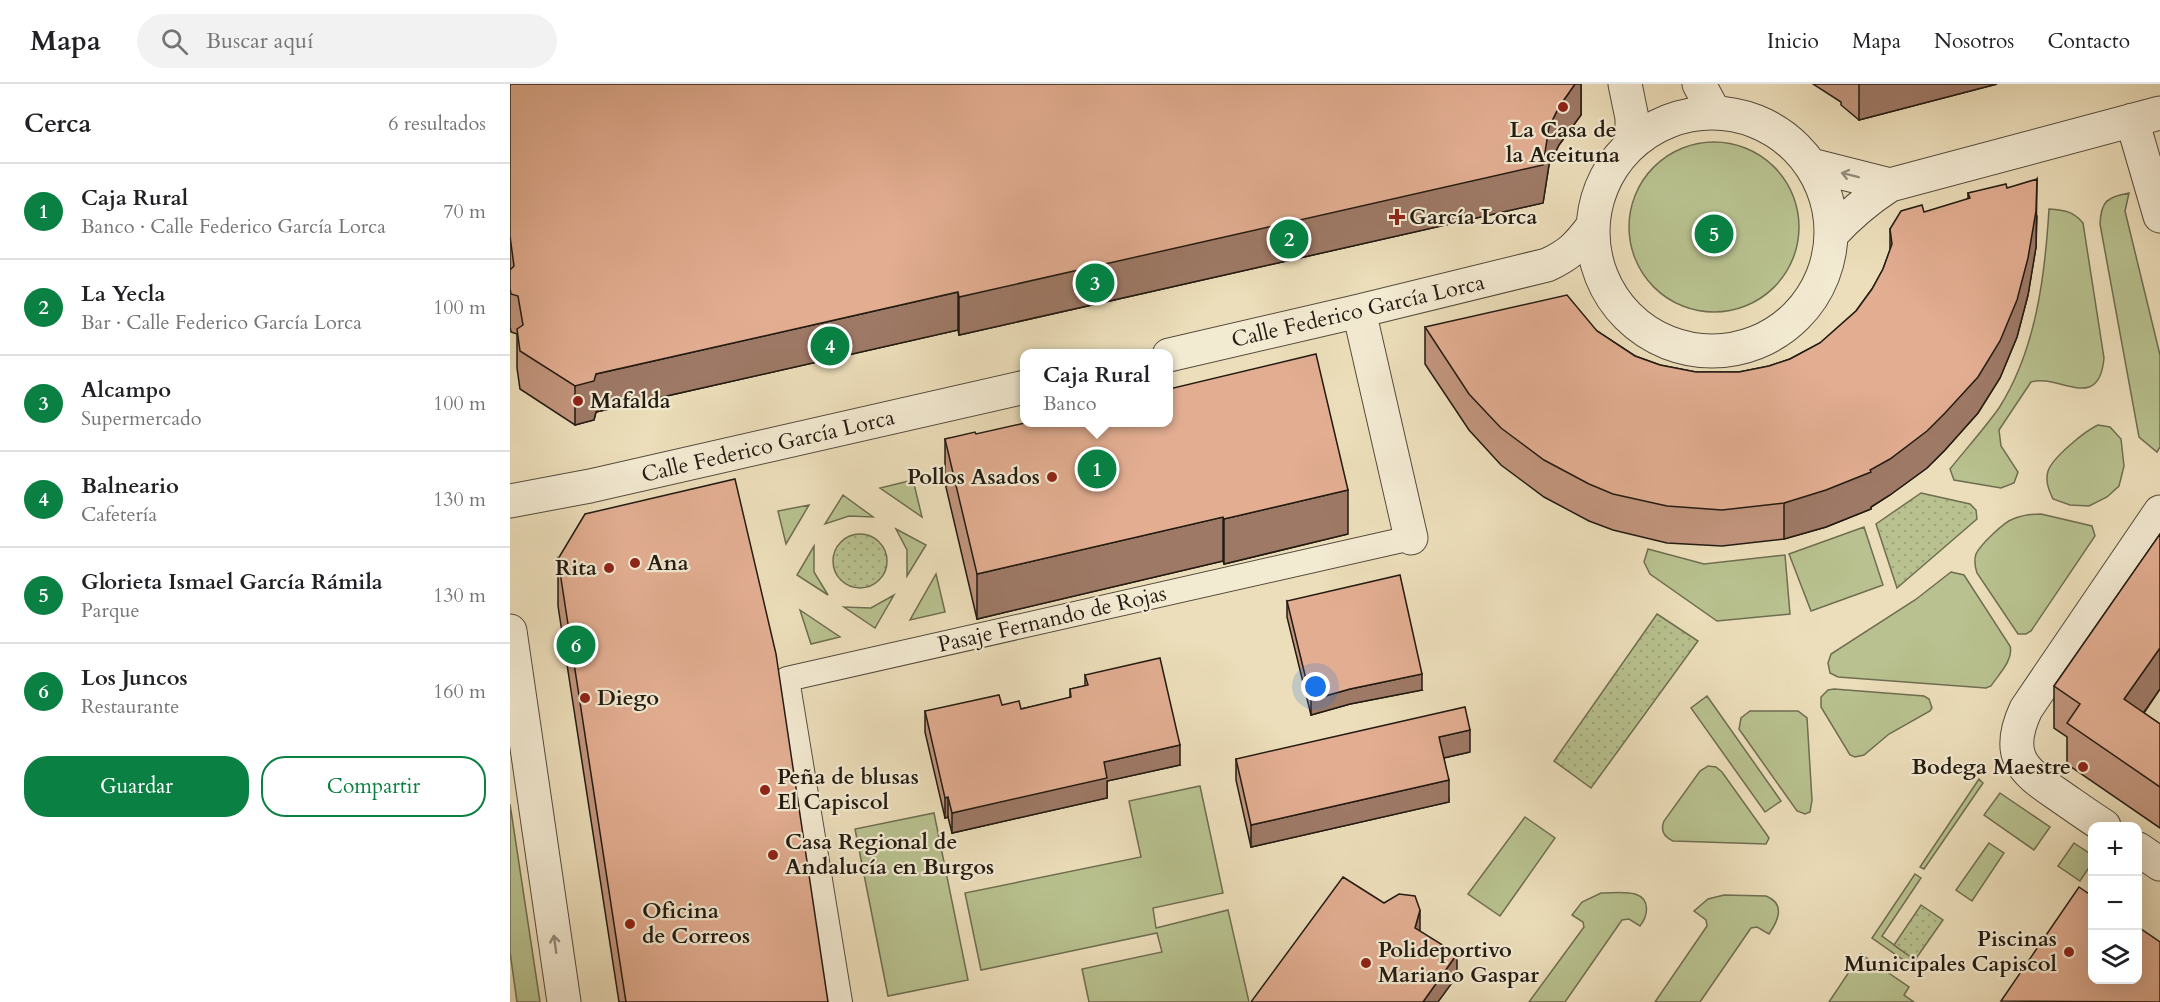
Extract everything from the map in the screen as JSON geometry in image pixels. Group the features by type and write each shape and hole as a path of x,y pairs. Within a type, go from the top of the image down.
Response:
{"street":[{"path":"1625,84 1632,118 1632,142"},
{"path":"1707,98 1769,127 1798,148 1825,193 1831,235 1822,276 1802,312 1774,335 1738,348 1716,351 1671,344 1648,333 1625,314 1609,294 1600,274 1594,254 1592,227 1600,187 1616,159 1632,142 1659,124 1689,114 1707,98"},
{"path":"1831,235 1850,214 1869,198 1890,185 2146,116 2160,216"},
{"path":"1810,165 1890,185"},
{"name":"Calle Federico García Lorca","path":"1173,354 1547,265 1567,255 1592,227"},
{"path":"1547,265 1585,277 1609,294"},
{"name":"Pasaje Fernando de Rojas","path":"840,1002 787,679 1411,538 1359,311"},
{"name":"Calle Federico García Lorca","path":"510,501 590,486 1020,388"},
{"path":"2098,822 2026,771 2018,751 2018,732 2026,709 2160,512"},
{"path":"510,631 564,1002"},
{"path":"2142,852 2160,864"}],"green space":[{"path":"1714,142 1746,149 1761,156 1774,167 1785,180 1792,195 1799,227 1792,259 1785,274 1774,287 1761,298 1746,305 1714,312 1682,305 1667,298 1654,287 1643,274 1636,259 1629,227 1636,195 1643,180 1654,167 1667,156 1682,149"},
{"path":"2129,193 2125,211 2160,355 2160,447 2157,452 2139,437 2100,224 2102,210 2107,201 2115,196"},
{"path":"2049,209 2068,212 2083,223 2104,358 2101,375 2094,384 2086,388 2053,382 2031,382 1999,430 2001,446 2018,472 2014,483 2001,488 1954,480 1950,469 1999,408 2022,362 2041,286"},
{"path":"2098,425 2110,427 2121,439 2124,466 2119,486 2107,497 2089,506 2070,505 2053,499 2047,479 2051,465 2070,445"},
{"path":"913,480 922,517 880,488"},
{"path":"1921,493 1970,504 1976,510 1977,519 1897,588 1876,524"},
{"path":"843,495 873,517 849,516 825,524"},
{"path":"809,505 786,544 778,511"},
{"path":"2041,514 2092,526 2095,536 2031,631 2018,634 1977,573 1975,556 1987,540 2009,521 2023,516"},
{"path":"1864,527 1883,585 1811,611 1789,554"},
{"path":"896,529 926,545 907,576 907,550"},
{"path":"855,534 865,534 875,538 883,546 887,561 883,576 875,584 865,588 855,588 845,584 837,576 833,566 833,556 837,546 845,538"},
{"path":"814,546 814,572 828,595 797,575"},
{"path":"1648,549 1704,564 1785,555 1790,614 1717,621 1650,574 1644,562"},
{"path":"1951,572 1964,575 2010,646 2008,662 1991,686 1986,688 1838,677 1830,673 1828,663 1831,654 1915,600"},
{"path":"936,574 945,612 910,620"},
{"path":"894,595 875,628 844,607 871,608"},
{"path":"800,610 840,637 811,644"},
{"path":"1657,614 1698,641 1591,788 1554,761"},
{"path":"1828,690 1924,696 1929,699 1932,708 1889,734 1864,755 1855,757 1850,755 1821,707 1821,697"},
{"path":"1707,696 1781,801 1765,812 1691,708"},
{"path":"1750,711 1798,711 1807,718 1812,800 1810,812 1805,814 1797,811 1739,729 1741,718"},
{"path":"1708,766 1716,767 1722,772 1769,838 1766,844 1673,841 1665,836 1662,828 1664,821 1700,771"},
{"path":"1979,779 1983,783 1924,869 1920,867"},
{"path":"1200,786 1223,893 1153,908 1156,928 1228,910 1249,1002 1089,1002 1082,969 1162,952 1157,933 981,970 965,893 1141,857 1129,801"},
{"path":"2000,793 2050,827 2034,850 1984,815"},
{"path":"510,804 540,1002 517,1002 510,952"},
{"path":"934,813 968,980 888,996 855,829"},
{"path":"1525,817 1555,838 1500,916 1468,894"},
{"path":"1989,843 2004,853 1972,901 1956,890"},
{"path":"2074,843 2088,852 2088,869 2080,881 2058,866"},
{"path":"1915,874 1921,878 1882,936 1926,968 1922,973 1872,938"},
{"path":"1601,893 1627,893 1640,896 1646,904 1643,922 1640,926 1629,919 1622,920 1565,1002 1529,1002 1584,927 1583,922 1572,915 1582,902"},
{"path":"1724,895 1766,896 1772,899 1776,903 1778,913 1769,934 1757,927 1751,928 1700,1002 1655,1002 1707,926 1706,920 1694,911 1708,899"},
{"path":"1921,905 1943,920 1915,960 1894,945"},
{"path":"1861,954 1909,987 1904,995 1914,1002 1829,1002"}],"building":[{"path":"510,84 1575,84 1549,127 1543,165 959,297 958,292 596,374 594,381 575,386 520,351 517,329 523,325 518,296 511,294 510,288 510,270 514,266 510,236"},
{"path":"2037,179 2036,211 2028,258 2017,300 2000,341 1978,377 1927,431 1890,459 1870,470 1871,472 1826,490 1784,503 1722,510 1667,506 1613,494 1589,484 1544,460 1501,428 1469,394 1425,327 1567,295 1597,331 1635,356 1660,365 1696,372 1739,372 1769,366 1790,359 1820,343 1856,311 1883,269 1892,244 1890,229 1901,211 1922,205 1924,212 1970,198 1968,193 2006,184 2007,188"},
{"path":"1316,354 1348,490 977,574 945,439 1020,424 1020,427 1173,427 1173,388"},
{"path":"735,479 776,654 828,1002 626,1002 558,559 585,514"},
{"path":"2160,534 2160,648 2124,699 2160,724 2160,787 2067,723 2080,704 2054,686"},
{"path":"1400,575 1422,674 1350,689 1311,700 1287,601"},
{"path":"1160,658 1180,745 1104,762 1107,778 952,813 948,797 945,798 925,711 999,695 1002,705 1019,701 1021,709 1071,697 1070,689 1088,685 1085,675"},
{"path":"1465,707 1470,730 1439,737 1449,780 1251,825 1236,759"},
{"name":"Polideportivo Mariano Gaspar","path":"1343,877 1384,903 1399,894 1415,896 1420,910 1415,928 1457,954 1423,1002 1251,1002"},
{"name":"Piscinas Municipales Capiscol","path":"2079,887 2088,893 2088,984 2142,984 2142,930 2160,942 2160,1002 2001,1001"}],"place":[{"name":"La Casa de la Aceituna","path":"1563,107"},
{"name":"García Lorca","path":"1397,217"},
{"name":"Glorieta Ismael García Rámila","path":"1714,234"},
{"name":"La Yecla","path":"1289,239"},
{"name":"Alcampo","path":"1095,283"},
{"name":"Balneario","path":"830,346"},
{"name":"Mafalda","path":"578,401"},
{"name":"Caja Rural","path":"1097,469"},
{"name":"Pollos Asados","path":"1052,477"},
{"name":"Ana","path":"635,563"},
{"name":"Rita","path":"609,568"},
{"name":"Los Juncos","path":"576,645"},
{"name":"Diego","path":"585,698"},
{"name":"Bodega Maestre","path":"2083,767"},
{"name":"Peña de blusas El Capiscol","path":"765,790"},
{"name":"Casa Regional de Andalucía en Burgos","path":"773,855"},
{"name":"Oficina de Correos","path":"630,924"},
{"name":"Piscinas Municipales Capiscol","path":"2069,952"},
{"name":"Polideportivo Mariano Gaspar","path":"1366,963"}]}
